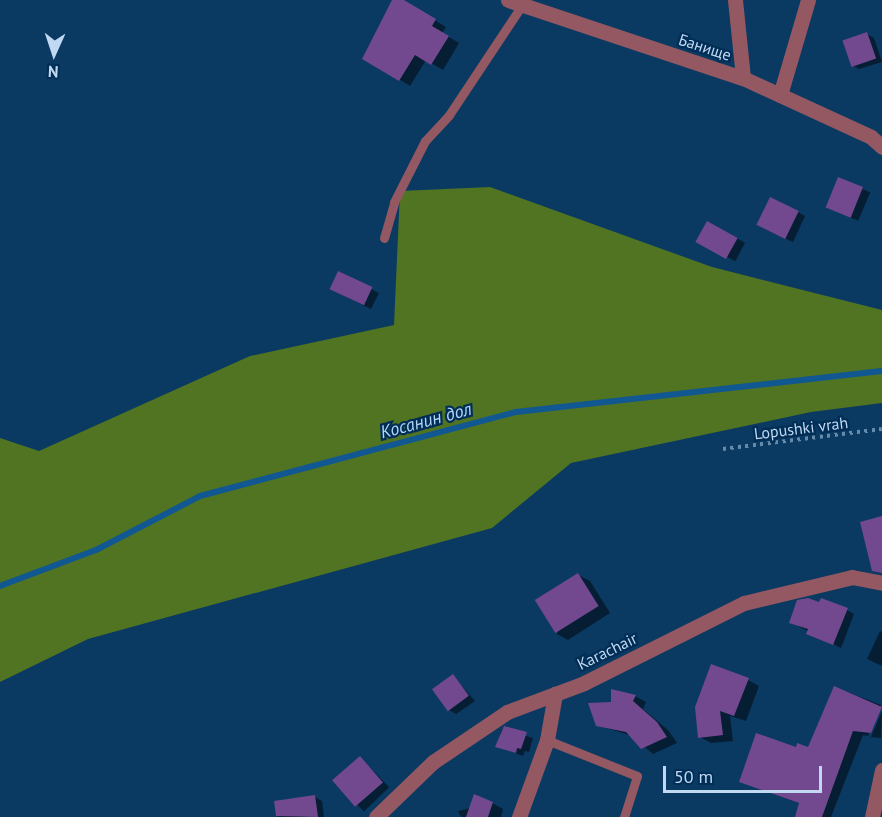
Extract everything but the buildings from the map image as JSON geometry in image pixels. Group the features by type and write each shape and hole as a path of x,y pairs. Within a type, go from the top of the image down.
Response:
{"street":[{"path":"735,0 743,78"},
{"path":"780,95 808,0"},
{"name":"Банище","path":"515,3 743,78 878,138"},
{"name":"Karachair","path":"376,817 433,762 507,712 555,694 744,603 852,577 882,583"},
{"path":"519,817 547,740 555,694"},
{"path":"872,817 882,770"}],"lane":[{"path":"384,238 394,202 425,141 449,115 515,3"},
{"path":"547,740 637,777 624,817"}],"path":[{"name":"Lopushki vrah","path":"723,449 882,429"}],"green space":[{"path":"490,187 712,267 882,310 882,403 811,412 571,463 492,528 88,639 0,682 0,438 39,451 250,356 394,325 400,191"}],"waterway":[{"name":"Косанин дол","path":"0,586 96,550 200,496 516,412 882,371"}]}
